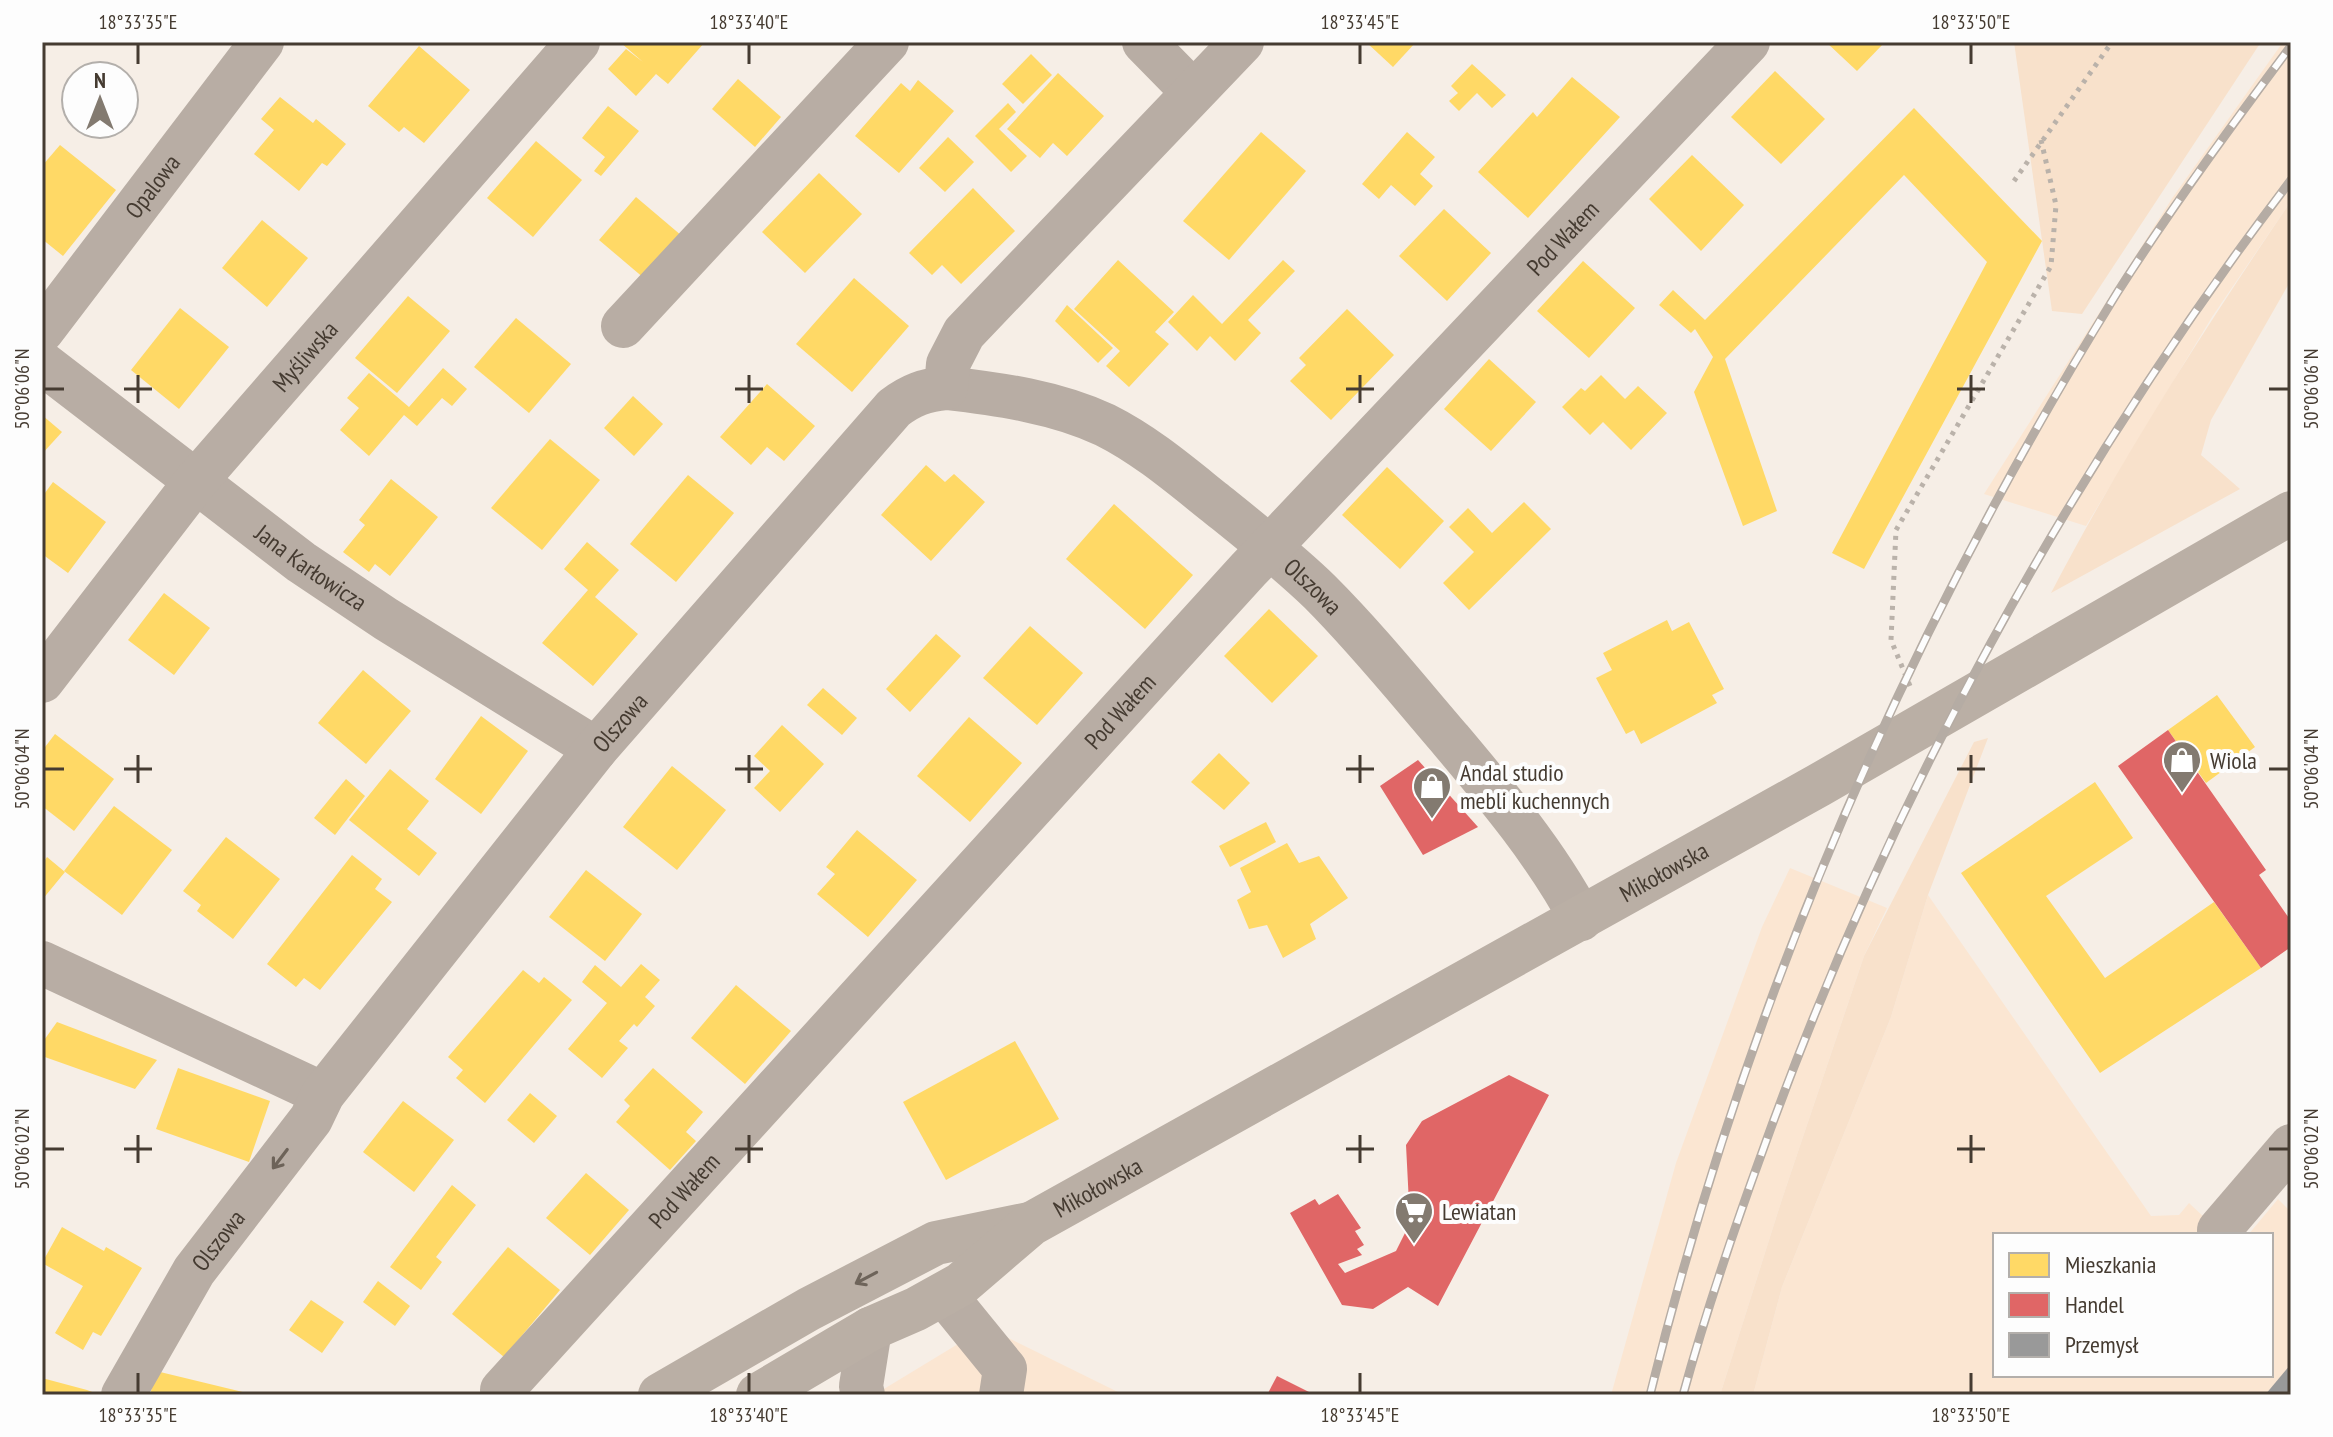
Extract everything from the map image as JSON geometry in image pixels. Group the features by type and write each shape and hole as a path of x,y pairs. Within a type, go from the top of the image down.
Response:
{"main road":[{"name":"Mikołowska","path":"780,1392 870,1329 961,1284 1031,1224 2017,673 2291,513"},
{"name":"Mikołowska","path":"660,1395 809,1309 936,1243 1031,1224"}],"street":[{"name":"Opalowa","path":"42,331 262,42"},
{"name":"Myśliwska","path":"42,681 196,481 578,42"},
{"path":"623,326 887,42"},
{"path":"1144,42 1193,92"},
{"path":"946,388 948,364 964,333 1242,42"},
{"name":"Pod Wałem","path":"502,1390 1270,547 1748,42"},
{"name":"Jana Karłowicza","path":"42,363 301,562 386,619 596,749"},
{"name":"Olszowa","path":"123,1395 194,1271 311,1119 323,1094 596,749 894,408 918,393 946,388 993,394 1066,410 1108,427 1170,467 1270,547 1364,638 1499,797 1557,878 1581,919"},
{"path":"42,963 323,1094"},
{"path":"2219,1230 2291,1146"},
{"path":"944,1294 1005,1369 1001,1395"},
{"path":"863,1395 861,1386 870,1329"}],"path":[{"path":"2014,181 2112,42"},
{"path":"1910,686 1891,640 1896,530 2051,266 2056,205 2041,140"}],"shaded area":[{"path":"2014,42 2261,42 2082,314 2052,311"},
{"path":"2283,42 2291,42 2291,201 2212,317 2086,526 1984,494 2173,197"},
{"path":"2291,201 2291,280 2211,420 2201,455 2240,489 2051,593 2106,492 2165,394"},
{"path":"1988,738 1928,895 1891,1017 1782,1287 1753,1395 1720,1395 1864,956 1974,742"},
{"path":"1790,868 1887,908 1864,956 1720,1395 1611,1395 1676,1163 1762,927"},
{"path":"1928,895 2151,1216 2179,1215 2189,1203 2221,1233 1993,1233 1993,1377 2273,1377 2273,1233 2250,1233 2278,1199 2291,1212 2291,1395 1753,1395 1782,1287 1891,1017"},
{"path":"986,1327 1124,1395 874,1395"}],"building: Mieszkania":[{"path":"620,42 705,42 668,84 656,74 636,96 608,69 626,49 643,62"},
{"path":"1366,42 1416,42 1393,67"},
{"path":"1826,42 1885,42 1857,71"},
{"path":"419,46 470,90 424,143 404,127 399,132 368,106"},
{"path":"1031,54 1052,75 1023,104 1002,84"},
{"path":"1472,64 1506,95 1492,108 1477,93 1459,111 1449,101 1458,93 1451,86"},
{"path":"1775,71 1825,119 1781,164 1731,117"},
{"path":"1058,73 1104,116 1067,156 1053,143 1040,158 1007,129"},
{"path":"1572,77 1620,117 1528,218 1478,172 1533,112 1537,117"},
{"path":"738,79 781,117 755,147 712,109"},
{"path":"918,80 954,111 899,173 855,136 901,83 910,91"},
{"path":"280,97 313,123 316,119 346,144 327,166 322,163 299,191 254,154 274,130 261,119"},
{"path":"1008,103 1016,112 999,129 1027,156 1011,172 975,136"},
{"path":"608,106 639,131 601,176 594,171 605,157 582,138"},
{"path":"1914,108 2042,241 1864,569 1832,553 1987,262 1904,175 1725,359 1777,511 1743,526 1694,392 1713,357 1695,329 1691,333 1659,305 1673,290 1705,320"},
{"path":"1261,132 1306,171 1229,260 1183,221"},
{"path":"1407,132 1435,157 1420,174 1433,186 1415,206 1391,185 1379,199 1362,184"},
{"path":"948,137 974,162 945,192 919,168"},
{"path":"536,141 582,180 533,237 487,198"},
{"path":"60,145 116,190 63,256 42,239 42,166"},
{"path":"1692,155 1744,205 1701,251 1649,199"},
{"path":"819,173 862,214 805,273 762,232"},
{"path":"973,188 1015,231 961,284 942,265 932,275 909,253"},
{"path":"636,197 682,236 645,279 599,240"},
{"path":"1444,209 1491,253 1447,301 1399,256"},
{"path":"262,220 308,258 267,307 222,268"},
{"path":"1118,260 1174,312 1155,332 1169,344 1129,387 1106,366 1120,351 1074,309"},
{"path":"1283,260 1295,271 1248,320 1261,333 1235,361 1210,336 1197,351 1168,322 1193,295 1222,324"},
{"path":"1583,261 1635,308 1589,358 1537,311"},
{"path":"854,278 909,326 852,392 796,344"},
{"path":"408,296 450,331 397,393 355,358"},
{"path":"1067,305 1113,348 1098,363 1055,321"},
{"path":"180,308 229,347 179,409 131,370"},
{"path":"1347,309 1394,355 1331,420 1290,381 1306,365 1299,358"},
{"path":"516,318 571,364 529,413 474,367"},
{"path":"1489,359 1536,402 1491,451 1444,409"},
{"path":"443,368 467,389 452,406 442,398 417,426 404,415 369,456 340,430 359,408 347,398 369,373 409,407"},
{"path":"1601,375 1625,399 1638,386 1667,413 1631,450 1603,422 1590,435 1562,407 1581,388 1585,391"},
{"path":"767,384 815,426 784,461 767,447 751,465 720,437"},
{"path":"633,396 663,424 634,456 604,428"},
{"path":"42,415 62,432 42,454"},
{"path":"550,439 600,480 542,550 491,508"},
{"path":"926,465 945,482 954,474 985,502 931,561 881,515"},
{"path":"1387,467 1444,521 1400,569 1342,515"},
{"path":"688,475 734,513 676,582 630,544"},
{"path":"391,479 438,517 390,576 375,564 369,572 343,552 365,525 359,520"},
{"path":"53,482 106,522 68,573 42,554 42,497"},
{"path":"1524,502 1551,529 1469,610 1443,583 1474,552 1449,527 1468,508 1492,533"},
{"path":"1114,504 1193,575 1145,629 1066,559"},
{"path":"587,542 619,570 595,597 638,634 593,686 542,643 588,590 564,569"},
{"path":"164,593 210,628 174,675 128,640"},
{"path":"1269,609 1318,656 1272,703 1224,656"},
{"path":"1667,620 1672,631 1689,622 1724,689 1712,695 1717,703 1641,744 1634,730 1626,734 1596,678 1612,670 1603,653"},
{"path":"1030,626 1083,673 1037,725 983,678"},
{"path":"936,634 961,656 910,712 886,689"},
{"path":"363,670 411,711 366,764 318,723"},
{"path":"823,688 857,718 842,735 807,705"},
{"path":"2217,695 2255,747 2206,783 2168,730"},
{"path":"481,716 528,751 481,814 435,779"},
{"path":"969,717 1022,763 970,822 917,776"},
{"path":"782,725 824,764 780,812 754,788 770,771 754,756"},
{"path":"55,734 114,779 74,831 42,806 42,751"},
{"path":"1219,753 1250,783 1224,810 1191,782"},
{"path":"672,766 726,810 677,870 623,827"},
{"path":"390,769 429,801 407,829 437,853 419,876 349,820"},
{"path":"346,779 365,796 335,835 314,818"},
{"path":"2095,782 2133,838 2046,896 2105,978 2214,902 2261,968 2100,1073 1961,873"},
{"path":"114,806 172,850 122,915 64,871"},
{"path":"1266,822 1276,842 1230,867 1219,846"},
{"path":"857,830 917,880 868,937 817,894 835,874 826,867"},
{"path":"226,837 280,879 233,939 197,911 201,905 183,891"},
{"path":"1287,843 1299,863 1319,856 1348,898 1310,924 1316,939 1283,958 1267,925 1249,929 1237,900 1251,892 1240,868"},
{"path":"352,855 382,879 375,889 392,902 320,990 304,978 296,987 267,964"},
{"path":"47,857 65,872 42,900 42,858 45,860"},
{"path":"586,870 642,914 605,961 549,917"},
{"path":"641,964 660,980 645,997 655,1006 637,1027 634,1024 619,1041 628,1048 602,1078 568,1049 607,1003 582,982 595,965 621,987"},
{"path":"523,970 539,983 544,977 572,1000 485,1103 456,1078 463,1070 448,1057"},
{"path":"736,985 791,1031 745,1084 691,1038"},
{"path":"57,1022 157,1060 135,1089 42,1056 42,1043"},
{"path":"1015,1041 1059,1119 946,1180 903,1102"},
{"path":"178,1068 270,1101 249,1162 156,1129"},
{"path":"653,1068 703,1112 686,1132 696,1141 670,1170 616,1122 630,1106 624,1100"},
{"path":"530,1093 557,1116 534,1143 507,1120"},
{"path":"403,1101 454,1140 414,1192 363,1152"},
{"path":"586,1173 629,1210 590,1255 546,1218"},
{"path":"452,1185 476,1205 436,1257 442,1262 421,1290 390,1267"},
{"path":"62,1227 142,1268 101,1336 93,1332 83,1350 55,1333 83,1286 42,1263"},
{"path":"508,1247 560,1290 504,1357 452,1314"},
{"path":"378,1281 410,1306 395,1326 363,1302"},
{"path":"311,1300 344,1322 322,1353 289,1330"},
{"path":"156,1371 251,1394 251,1395 150,1395"},
{"path":"42,1378 87,1390 100,1395 42,1395"}],"building: Handel":[{"path":"2168,730 2266,870 2259,875 2291,921 2291,947 2261,968 2118,766"},
{"path":"1418,760 1478,827 1423,855 1380,786"},
{"path":"1509,1075 1549,1095 1438,1306 1408,1287 1373,1309 1342,1305 1290,1213 1315,1199 1319,1205 1338,1194 1361,1228 1355,1231 1364,1245 1357,1249 1362,1255 1338,1264 1345,1273 1396,1251 1410,1223 1406,1145 1422,1121"},
{"path":"1277,1376 1315,1395 1267,1395"}],"building: Przemysł":[{"path":"2291,1364 2291,1395 2265,1395"}],"railway":[{"path":"1650,1395 1689,1250 1734,1106 1784,965 1840,826 1901,689 1968,555 2040,423 2117,293 2202,168 2291,46"},
{"path":"1683,1395 1731,1239 1813,1018 1927,766 1991,643 2059,523 2209,291 2291,180"}],"place":[{"name":"Wiola","path":"2182,794"},
{"name":"Andal studio mebli kuchennych","path":"1432,820"},
{"name":"Lewiatan","path":"1414,1245"}]}
